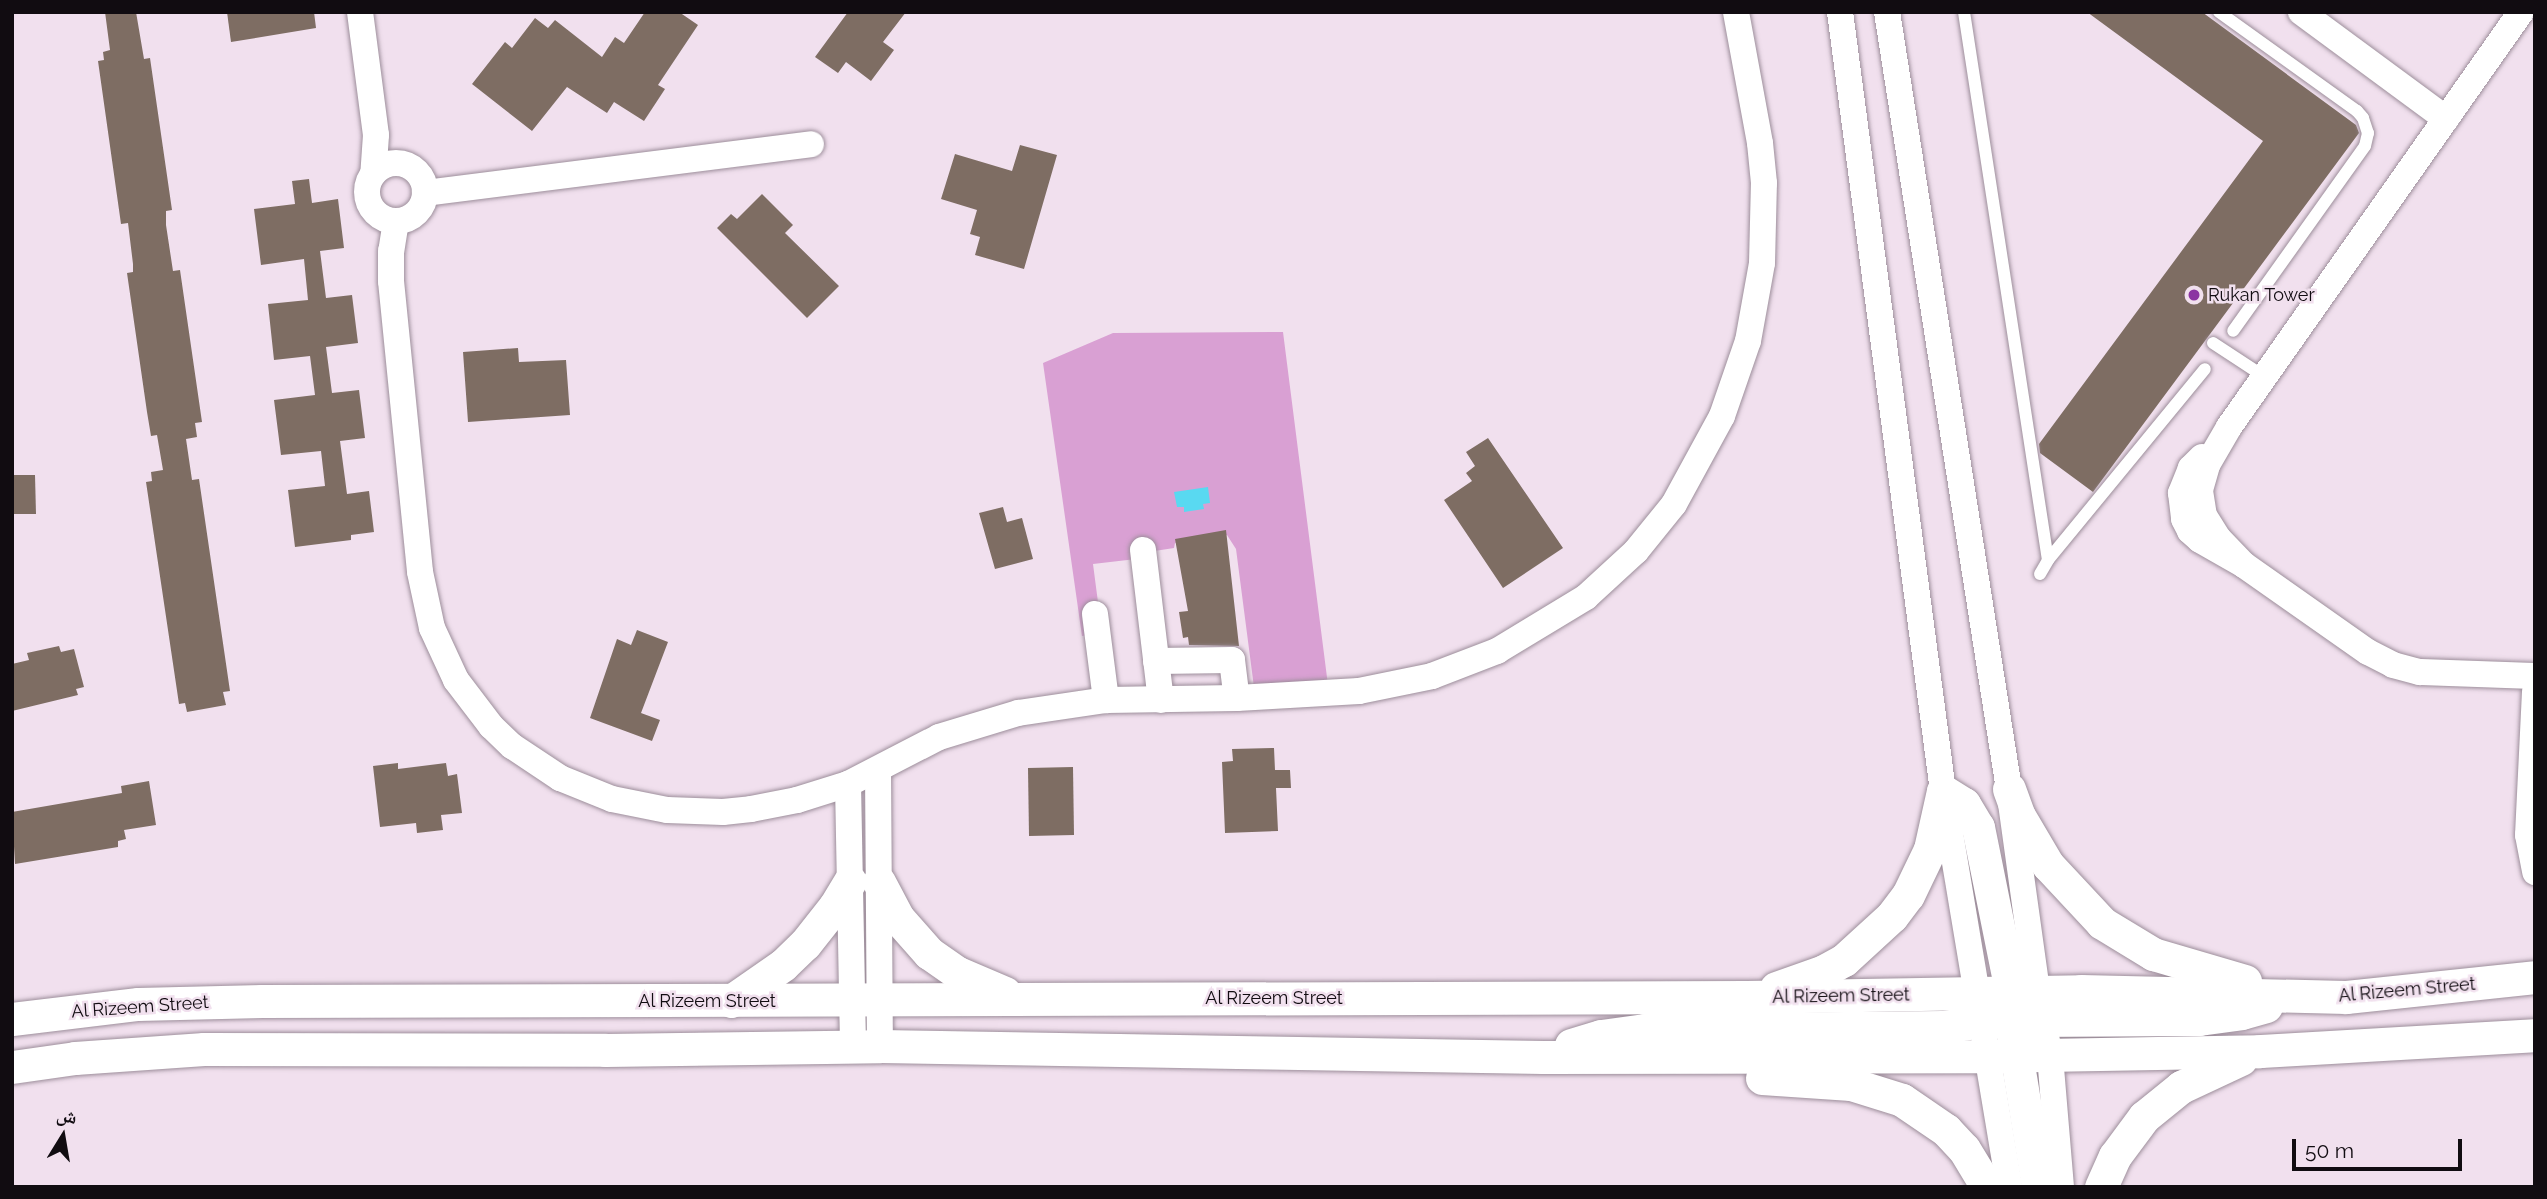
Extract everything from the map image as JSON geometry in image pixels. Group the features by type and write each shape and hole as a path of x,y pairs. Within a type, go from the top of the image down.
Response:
{"street":[{"path":"360,12 377,148 373,174 367,188 370,205 380,217 405,220 419,209 425,193 416,171 403,164 387,144 375,122"},
{"path":"396,221 391,251 391,281 420,572 425,600 439,646 473,704 512,746 551,773 585,789 639,806 695,812 732,811 788,802 848,784 878,770 908,750 978,723 1059,705 1106,700 1237,698 1359,691 1432,676 1497,651 1528,635 1586,597 1636,551 1668,512 1704,452 1737,379 1751,328 1762,262 1764,183 1760,143 1736,12"},
{"path":"1747,997 1824,971 1844,960 1874,935 1908,895 1920,873 1936,832 1943,791 1840,12"},
{"path":"1887,12 2009,789 2012,1010 1995,1037 2018,1056 2061,1187"},
{"path":"2301,12 2446,119"},
{"path":"2521,12 2229,427 2191,468 2181,493 2181,506 2190,531 2200,541 2244,565 2368,652 2393,665 2434,673 2535,676"},
{"path":"425,193 811,144"},
{"path":"373,174 386,164 403,164"},
{"path":"1143,550 1161,700"},
{"path":"1095,614 1106,700"},
{"path":"1156,662 1227,658 1234,663 1237,698"},
{"path":"2535,692 2528,835 2535,872"},
{"path":"867,1046 865,881 878,770"},
{"path":"848,784 865,881 929,953 968,978 1017,998"},
{"path":"2009,789 2019,816 2048,865 2102,923 2153,954 2294,995"},
{"path":"1943,791 1964,804 1978,827 2003,956 2038,1187"},
{"path":"731,1001 783,965 805,944 835,906 865,881"},
{"name":"Al Rizeem Street","path":"2294,995 2346,997 2535,977"},
{"path":"1543,1057 1601,1036 1645,1030 1943,1027 2012,1010 2221,1017 2267,1006 2294,995"},
{"name":"Al Rizeem Street","path":"12,1019 77,1009 181,1002 866,1001 1017,998 1747,997 2012,1010"},
{"path":"12,1068 88,1057 204,1049 604,1050 867,1046 1710,1058 2260,1051 2535,1035"},
{"path":"2101,1187 2128,1136 2161,1101 2202,1076 2260,1051"},
{"path":"2009,1187 2018,1056"},
{"path":"1710,1058 1735,1075 1851,1084 1902,1100 1946,1130 1964,1149 1987,1187"}],"lane":[{"path":"1964,12 2048,560"},
{"path":"2219,12 2357,111 2363,118 2368,133 2365,146 2233,331"},
{"path":"2213,343 2265,377"},
{"path":"2040,574 2048,560 2205,369"}],"shaded area":[{"path":"1283,332 1329,693 1255,695 1236,549 1227,535 1175,543 1174,548 1148,552 1136,559 1093,564 1102,633 1082,636 1043,363 1113,333"}],"water":[{"path":"1208,487 1210,503 1203,504 1204,509 1184,512 1184,507 1177,507 1174,492"}],"building":[{"path":"105,12 136,12 144,59 150,58 172,210 166,211 166,225 173,271 180,270 202,422 195,423 197,437 186,439 192,480 199,479 230,691 223,692 226,705 187,712 185,703 179,704 146,482 152,481 151,472 163,470 157,435 151,436 147,412 127,273 133,272 128,223 121,224 98,61 104,60 103,52 110,50"},
{"path":"227,12 314,12 316,28 231,42"},
{"path":"645,12 679,12 698,25 658,85 665,89 644,121 614,102 607,113 567,87 532,131 472,84 505,42 512,48 535,18 548,28 555,20 602,57 615,37 624,43"},
{"path":"848,12 906,12 883,42 894,50 871,81 846,62 838,73 815,57"},
{"name":"Rukan Tower","path":"2087,12 2202,12 2356,125 2359,133 2093,492 2040,453 2039,444 2263,141"},
{"path":"1020,145 1057,155 1024,269 975,255 980,237 970,234 977,210 941,199 955,154 1012,171"},
{"path":"309,179 312,203 338,199 344,248 320,251 326,298 352,295 358,343 326,347 332,393 359,390 365,438 340,441 347,494 369,491 374,532 351,535 351,540 295,547 288,490 325,486 321,451 281,455 274,400 315,395 310,356 274,360 268,304 308,300 304,259 261,265 254,209 295,204 292,181"},
{"path":"762,194 793,225 785,233 839,286 807,318 717,228 731,214 737,219"},
{"path":"518,348 519,362 566,360 570,415 468,422 463,352"},
{"path":"1488,438 1563,548 1503,588 1444,500 1472,481 1466,473 1475,466 1466,452"},
{"path":"12,475 35,475 36,514 12,514"},
{"path":"1003,507 1007,522 1022,518 1033,559 995,569 979,513"},
{"path":"1226,530 1239,646 1189,645 1188,637 1183,638 1179,612 1188,611 1175,539"},
{"path":"637,630 668,642 641,713 660,720 652,741 590,718 617,639 631,645"},
{"path":"59,646 61,652 74,649 84,687 76,689 78,695 12,711 12,664 29,660 27,653"},
{"path":"1274,748 1275,770 1290,770 1291,788 1276,788 1278,831 1225,833 1222,762 1233,761 1232,749"},
{"path":"398,763 398,769 446,763 448,776 457,774 462,813 441,815 443,830 417,833 416,823 380,827 373,766"},
{"path":"1073,767 1074,835 1029,836 1028,768"},
{"path":"149,781 156,825 124,830 126,839 118,841 118,847 15,864 12,812 122,793 121,786"}],"place":[{"name":"Rukan Tower","path":"2194,295"}]}
